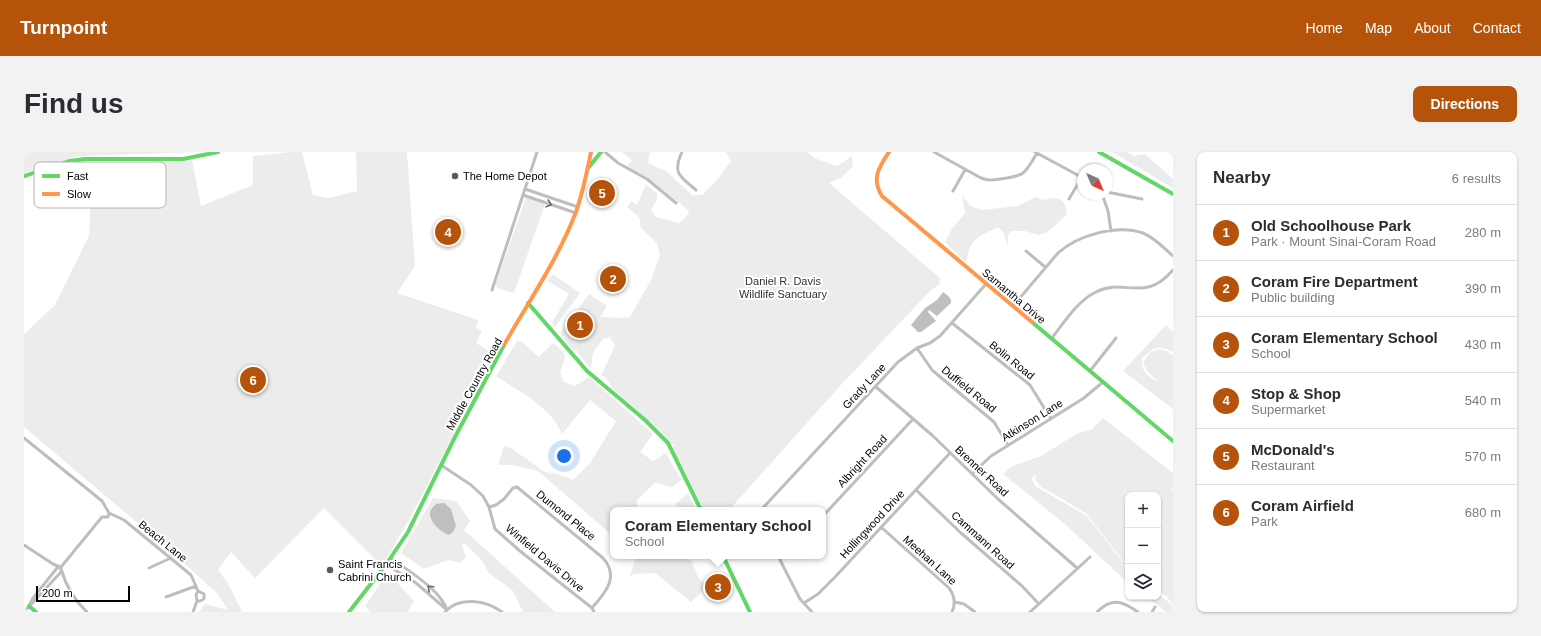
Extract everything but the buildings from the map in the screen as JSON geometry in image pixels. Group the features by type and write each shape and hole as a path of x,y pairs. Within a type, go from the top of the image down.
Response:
{"main road":[{"path":"67,162 85,159 183,159 218,152"},
{"name":"Middle Country Road","path":"349,612 387,565 421,508 480,388 558,253 578,207 591,152"},
{"path":"588,168 601,152"},
{"name":"Samantha Drive","path":"889,152 878,168 876,176 877,189 879,193 1173,441"},
{"path":"1099,152 1173,194"},
{"path":"24,176 34,173"},
{"path":"528,303 587,371 645,420 668,443 700,507"},
{"path":"725,559 750,612"},
{"path":"29,606 36,612"}],"street":[{"path":"492,290 537,152"},
{"path":"605,152 618,164 646,179 676,203"},
{"path":"682,152 677,164 678,173 696,190"},
{"path":"934,152 981,178 988,180 1018,177 1028,169 1036,152 1077,175"},
{"path":"953,191 966,170"},
{"path":"1069,199 1077,186"},
{"path":"524,189 578,207"},
{"path":"1113,193 1142,199"},
{"path":"523,194 576,213"},
{"path":"1104,200 1108,211 1111,231"},
{"path":"1013,306 1045,267 1067,246 1086,236 1123,230 1143,233 1152,238 1173,256"},
{"path":"1026,251 1045,267"},
{"path":"1051,339 1080,304 1096,292 1114,288 1144,289 1164,280 1173,270"},
{"name":"Grady Lane","path":"764,507 898,362 917,348 940,336 986,284"},
{"name":"Bolin Road","path":"952,323 1030,385 1051,419"},
{"path":"1090,371 1116,338"},
{"name":"Duffield Road","path":"917,348 932,370 994,422 1008,445"},
{"name":"Atkinson Lane","path":"972,474 991,456 1090,394 1103,382"},
{"name":"Brenner Road","path":"876,387 1077,568"},
{"name":"Albright Road","path":"826,513 913,419"},
{"name":"Beach Lane","path":"24,438 102,501 109,512 124,520 191,575 198,591 201,592 204,597 202,600 197,601"},
{"name":"Hollingwood Drive","path":"804,603 818,594 950,453"},
{"name":"Winfield Davis Drive","path":"441,465 478,490 489,507 496,529 526,556 592,608 594,612"},
{"name":"Dumond Place","path":"489,507 499,503 512,489 517,487 603,558 609,566 610,579 606,592 592,608"},
{"name":"Cammann Road","path":"916,490 961,533 1022,586 1039,604"},
{"path":"24,612 60,572 61,567 102,517 108,516 109,512"},
{"name":"Meehan Lane","path":"881,527 949,588 953,593 955,602 952,612"},
{"path":"24,545 52,564 61,567"},
{"path":"1030,612 1090,557"},
{"path":"149,568 171,558"},
{"path":"391,558 431,589 445,604 446,611"},
{"path":"780,559 800,599 812,612"},
{"path":"387,565 416,583 446,611"},
{"path":"61,567 65,581 74,598 87,612"},
{"path":"166,597 196,586"},
{"name":"Beach Lane","path":"193,612 197,601 196,595 198,591"},
{"path":"446,611 458,603 472,601 489,605 502,612"},
{"path":"1097,612 1107,604 1116,601 1128,605 1138,612"},
{"path":"955,602 964,604 975,612"},
{"path":"1152,612 1155,607"}],"green space":[{"path":"24,152 199,152 79,156 60,162 34,162 34,170 24,173"},
{"path":"302,152 313,195 329,198 357,191 356,152 407,152 415,266 397,293 478,320 476,328 482,331 476,343 496,355 412,514 382,566 324,508 255,578 231,552 218,570 229,585 242,612 199,612 205,604 228,610 218,594 166,547 24,427 24,334 55,305 89,236 90,208 166,208 166,162 148,162 192,160 201,206 253,185 253,156"},
{"name":"Daniel R. Davis Wildlife Sanctuary","path":"622,152 650,152 648,162 666,171 692,195 702,195 719,178 731,161 726,152 808,152 814,158 837,166 852,156 853,166 842,177 829,183 941,279 939,281 940,284 931,290 840,386 732,507 702,507 673,448 674,446 656,427 614,390 605,377 601,376 615,346 610,337 603,339 593,353 591,369 576,350 574,352 560,333 589,294 607,306 600,317 630,317 651,280 660,255 657,243 640,227 640,218 627,207 631,201 637,205 646,185 657,193 657,200 651,210 656,217 679,223 689,214 688,210 647,177 626,167 632,160"},
{"path":"1112,152 1127,152 1134,156 1145,154 1173,179 1173,188"},
{"path":"962,195 970,206 982,210 1018,206 1035,197 1043,200 1054,198 1061,200 1065,204 1067,214 1048,232 1038,235 1025,231 1011,231 1008,235 1008,246 1003,232 999,228 996,228 975,240 970,249 966,263 945,242 952,229 965,213"},
{"path":"526,197 545,204 514,293 497,288 496,284"},
{"path":"552,274 580,293 555,327 552,323 569,294 548,281"},
{"path":"1166,325 1173,332 1173,352 1163,348 1156,348 1142,358 1142,363 1146,373 1158,382 1148,372 1143,363 1149,354 1155,350 1163,350 1173,355 1173,409 1123,371"},
{"path":"517,341 522,342 539,357 553,343 562,350 565,356 560,373 564,382 575,386 589,377 653,434 640,452 653,461 666,453 681,480 673,487 656,482 637,500 637,507 610,507 610,533 538,471 512,465 498,465 504,446 511,448 545,472 558,474 573,480 590,463 616,421 590,400 562,434 557,424 543,408 525,394 496,376"},
{"path":"1103,418 1173,473 1173,489 1170,489 1173,491 1173,604 1161,593 1161,492 1125,492 1125,562 1087,514 1041,487 1035,479 1036,475 1031,478 1035,486 1087,516 1122,561 1125,563 1125,580 1066,525 1003,474 1013,466 1041,456 1078,433 1091,430"},
{"path":"688,494 695,507 677,507 675,504"},
{"path":"433,498 456,501 470,521 464,530 555,612 523,612 513,591 489,573 480,558 465,544 462,545 466,557 460,563 448,560 424,569 401,553"},
{"path":"635,559 688,559 692,562 697,575 703,583 717,574 691,602 655,573 634,574 630,576"},
{"path":"390,575 414,601 408,612 370,612 365,606 384,578"},
{"path":"1161,596 1173,606 1173,612 1166,612 1151,600 1161,600"}],"shaded area":[{"path":"943,292 948,295 951,303 937,316 929,310 928,312 936,321 921,332 918,332 911,325 925,308 937,300"},
{"path":"444,503 451,509 456,526 453,532 449,535 433,523 430,516 430,511 436,504"}],"traffic: fast":[{"path":"67,162 85,159 183,159 218,152"},
{"path":"589,167 601,152"},
{"path":"1099,152 1173,194"},
{"path":"24,176 34,173"},
{"path":"528,303 587,371 645,420 668,443 700,507"},
{"path":"1032,322 1173,441"},
{"path":"349,612 387,563 408,532 455,437 504,345"},
{"path":"724,559 750,612"},
{"path":"29,606 36,612"}],"traffic: slow":[{"path":"504,345 543,280 569,229 581,197 591,152"},
{"path":"889,152 879,168 877,179 877,184 882,196 1032,322"}],"place":[{"name":"The Home Depot","path":"455,176"},
{"name":"McDonald's","path":"602,193"},
{"name":"Stop & Shop","path":"448,232"},
{"name":"Coram Fire Department","path":"613,279"},
{"name":"Old Schoolhouse Park","path":"580,325"},
{"name":"Coram Airfield","path":"253,380"},
{"name":"Saint Francis Cabrini Church","path":"330,570"},
{"name":"Coram Elementary School","path":"718,587"}]}
